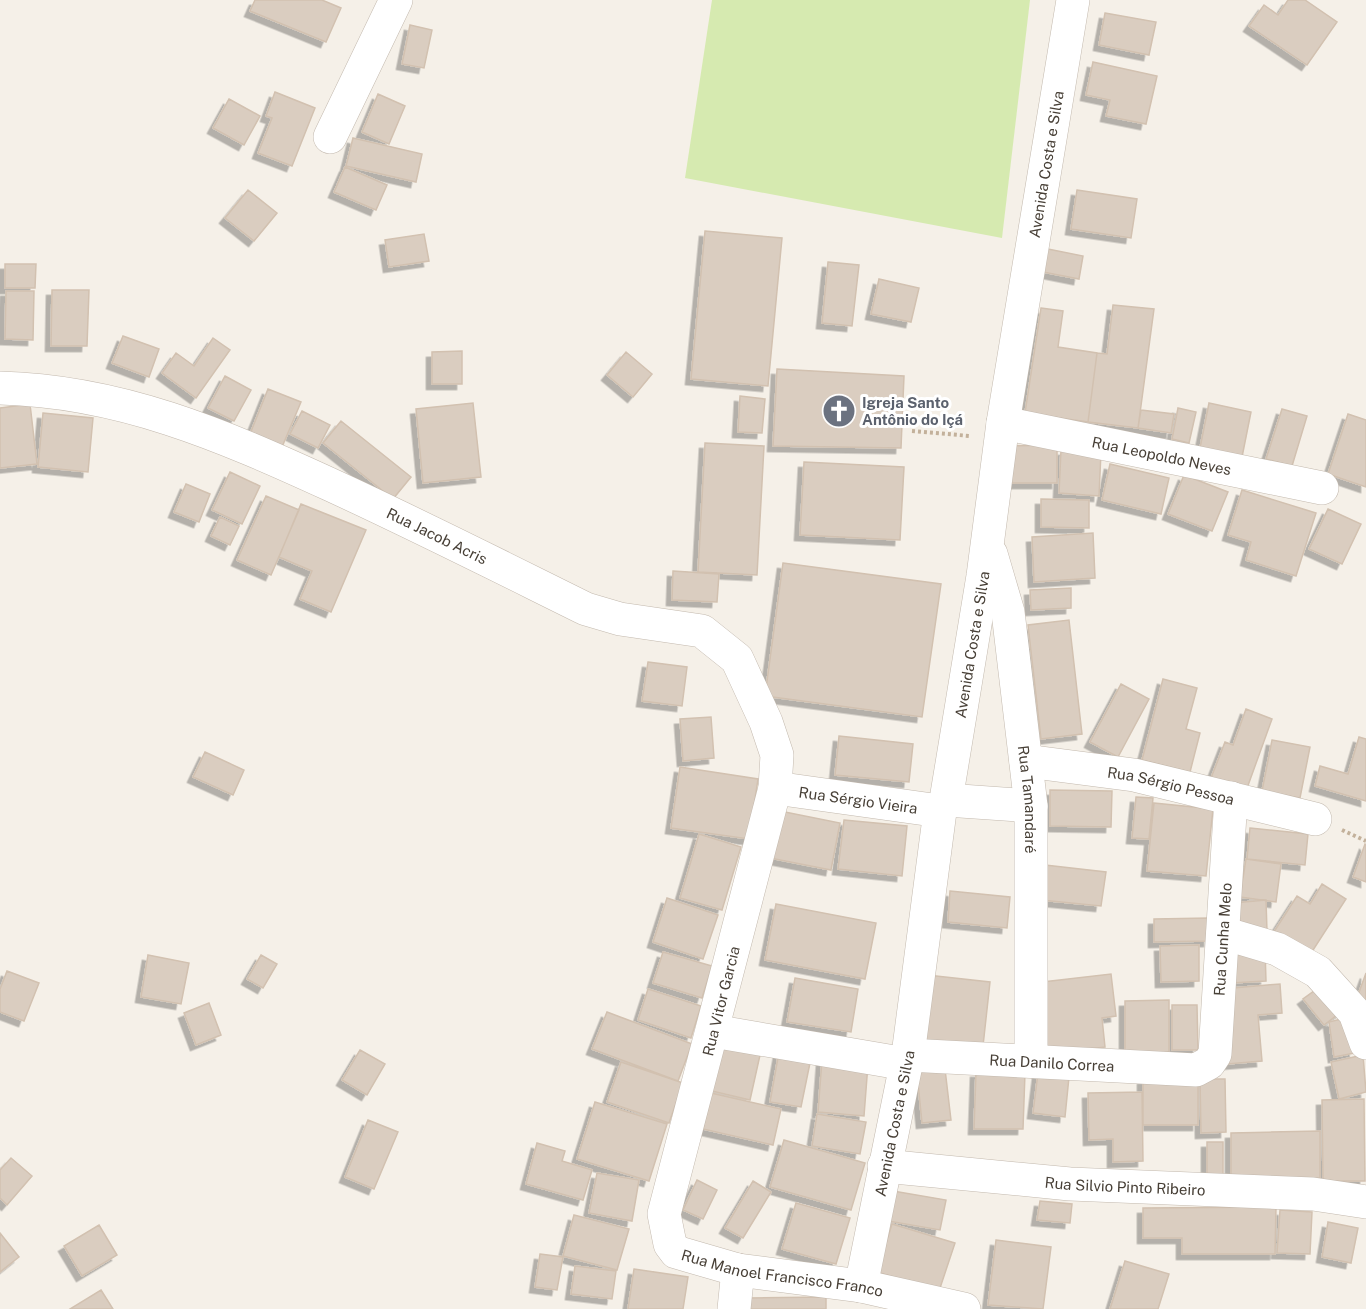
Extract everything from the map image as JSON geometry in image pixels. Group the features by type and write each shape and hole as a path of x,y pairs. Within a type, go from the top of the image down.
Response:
{"street":[{"path":"330,137 396,0"},
{"name":"Avenida Costa e Silva","path":"861,1286 907,1059 943,806 988,542 1002,431 1073,0"},
{"name":"Rua Jacob Acris","path":"0,388 30,388 112,402 195,425 399,516 586,609 620,619 702,631 737,659 766,722 777,755 775,788"},
{"name":"Rua Leopoldo Neves","path":"1002,431 1322,488"},
{"name":"Rua Tamandaré","path":"988,542 1008,612 1031,806 1030,1061"},
{"name":"Rua Sérgio Pessoa","path":"1026,760 1134,775 1315,819"},
{"name":"Rua Sérgio Vieira","path":"775,788 943,806"},
{"name":"Rua Vitor Garcia","path":"664,1214 775,788"},
{"name":"Rua Cunha Melo","path":"1196,1070 1209,1063 1215,1054 1232,798"},
{"path":"943,806 1031,806"},
{"path":"1223,933 1277,949 1318,972 1355,1013 1366,1043"},
{"name":"Rua Danilo Correa","path":"713,1030 907,1059 1030,1061 1196,1070"},
{"name":"Rua Silvio Pinto Ribeiro","path":"884,1166 1070,1184 1313,1194 1366,1202"},
{"name":"Rua Manoel Francisco Franco","path":"664,1214 670,1244 676,1252 738,1270 861,1286 964,1309"},
{"path":"734,1309 738,1270"}],"path":[{"path":"912,431 1002,431"}],"green space":[{"path":"712,0 1030,0 1002,238 685,178"}],"building":[{"path":"255,0 322,0 341,8 326,42 250,11"},
{"path":"1288,0 1305,0 1337,22 1307,65 1249,26 1264,5 1278,15"},
{"path":"1105,13 1156,22 1149,55 1099,45"},
{"path":"410,25 432,30 424,68 402,64"},
{"path":"1093,62 1157,76 1146,124 1106,116 1110,100 1086,95"},
{"path":"275,92 315,108 292,166 258,153 272,118 266,116"},
{"path":"378,94 405,106 389,144 362,132"},
{"path":"229,99 260,116 244,145 213,128"},
{"path":"353,138 422,154 416,182 346,166"},
{"path":"345,167 387,185 376,210 334,192"},
{"path":"248,190 277,213 254,241 225,218"},
{"path":"1077,190 1137,199 1131,238 1071,229"},
{"path":"705,231 782,238 768,386 691,379"},
{"path":"424,234 429,261 389,267 385,240"},
{"path":"1043,248 1083,256 1079,279 1038,271"},
{"path":"828,262 859,265 852,326 822,323"},
{"path":"5,264 36,264 35,288 5,288"},
{"path":"879,279 919,288 911,322 871,314"},
{"path":"52,290 89,290 87,346 51,346"},
{"path":"6,291 34,291 33,340 5,339"},
{"path":"1113,305 1154,309 1138,428 1088,422 1097,353 1107,354"},
{"path":"1041,308 1063,311 1058,347 1097,353 1088,422 1025,413"},
{"path":"123,336 159,349 149,377 112,363"},
{"path":"213,338 230,350 196,398 162,373 176,353 194,366"},
{"path":"462,351 462,384 432,384 432,352"},
{"path":"626,352 652,374 633,397 607,375"},
{"name":"Igreja Santo Antônio do Içá","path":"777,369 904,376 901,448 773,446"},
{"path":"225,376 251,390 234,421 208,408"},
{"path":"268,389 301,402 282,447 250,434"},
{"path":"740,396 765,399 762,433 738,432"},
{"path":"473,403 481,477 423,483 416,409"},
{"path":"1209,403 1251,412 1242,457 1200,448"},
{"path":"30,404 37,464 0,468 0,408"},
{"path":"1178,408 1196,412 1189,443 1172,439"},
{"path":"1282,409 1307,416 1292,466 1266,459"},
{"path":"1141,410 1174,414 1171,433 1138,428"},
{"path":"302,411 330,425 318,448 290,434"},
{"path":"43,413 93,418 88,472 38,467"},
{"path":"1348,414 1366,420 1366,487 1328,474"},
{"path":"341,421 411,477 393,499 323,443"},
{"path":"705,443 764,446 757,575 698,572"},
{"path":"1057,445 1057,483 1010,483 1010,446"},
{"path":"1061,450 1101,452 1099,496 1059,493"},
{"path":"804,462 904,467 900,540 800,535"},
{"path":"1110,464 1169,478 1161,514 1102,500"},
{"path":"230,472 260,486 242,524 212,510"},
{"path":"1184,475 1228,492 1212,531 1168,514"},
{"path":"186,484 210,494 199,522 174,512"},
{"path":"1242,490 1316,513 1296,576 1246,560 1251,542 1228,535"},
{"path":"266,496 299,510 271,575 237,560"},
{"path":"1041,499 1089,500 1089,528 1041,527"},
{"path":"301,504 366,530 331,612 300,599 312,571 279,557"},
{"path":"1328,509 1361,524 1342,564 1309,549"},
{"path":"220,517 239,526 230,545 211,536"},
{"path":"1093,533 1095,578 1034,582 1032,537"},
{"path":"783,563 941,584 922,717 765,696"},
{"path":"673,571 719,574 717,602 672,600"},
{"path":"1071,588 1071,608 1031,610 1030,590"},
{"path":"1069,620 1082,734 1041,739 1028,625"},
{"path":"648,662 687,667 682,706 642,701"},
{"path":"1163,679 1197,688 1186,729 1200,733 1190,772 1142,760"},
{"path":"1121,684 1149,699 1118,757 1090,742"},
{"path":"1246,709 1272,719 1246,791 1211,778 1225,742 1233,745"},
{"path":"711,717 714,758 683,761 680,719"},
{"path":"839,736 913,744 909,782 835,775"},
{"path":"1359,737 1366,739 1366,801 1315,786 1320,766 1348,774"},
{"path":"1272,740 1310,747 1300,798 1262,791"},
{"path":"205,752 244,770 233,795 193,777"},
{"path":"680,767 758,779 749,839 671,828"},
{"path":"1050,790 1112,791 1111,827 1050,826"},
{"path":"1136,797 1153,798 1149,839 1132,838"},
{"path":"1154,803 1213,809 1206,876 1147,871"},
{"path":"780,811 840,823 831,870 770,858"},
{"path":"844,820 907,826 902,876 838,869"},
{"path":"1250,828 1308,834 1305,865 1247,859"},
{"path":"699,834 741,847 722,910 680,898"},
{"path":"1366,845 1366,882 1353,877"},
{"path":"1246,859 1281,864 1276,902 1240,897"},
{"path":"1045,865 1106,872 1101,906 1041,900"},
{"path":"1322,884 1346,899 1306,961 1270,938 1297,896 1310,904"},
{"path":"950,891 1010,897 1007,928 948,922"},
{"path":"667,898 718,915 703,959 653,942"},
{"path":"1266,900 1267,931 1235,933 1233,903"},
{"path":"776,904 876,923 865,979 765,960"},
{"path":"1209,918 1209,941 1154,942 1154,919"},
{"path":"1199,945 1199,981 1161,982 1160,946"},
{"path":"1265,949 1266,981 1231,983 1230,951"},
{"path":"663,952 712,966 702,998 653,983"},
{"path":"148,955 189,963 181,1004 141,997"},
{"path":"261,955 277,964 263,988 247,979"},
{"path":"7,971 39,983 24,1021 0,1012 0,989"},
{"path":"1366,973 1366,1014 1353,1009"},
{"path":"1111,974 1116,1016 1102,1018 1105,1047 1042,1055 1034,983"},
{"path":"927,975 990,982 983,1046 920,1039"},
{"path":"795,978 858,989 851,1032 787,1022"},
{"path":"1325,983 1345,1009 1324,1025 1303,999"},
{"path":"1280,984 1282,1013 1258,1015 1262,1061 1227,1064 1221,989"},
{"path":"648,989 701,1006 691,1038 638,1020"},
{"path":"1169,1000 1169,1052 1125,1052 1125,1001"},
{"path":"209,1003 221,1035 196,1045 184,1013"},
{"path":"1172,1005 1197,1005 1198,1050 1172,1050"},
{"path":"607,1012 692,1044 678,1081 592,1049"},
{"path":"1349,1017 1355,1053 1334,1057 1329,1022"},
{"path":"724,1038 762,1046 750,1100 712,1091"},
{"path":"360,1050 385,1064 367,1095 342,1080"},
{"path":"779,1052 811,1058 801,1107 770,1102"},
{"path":"1363,1055 1366,1092 1339,1099 1331,1062"},
{"path":"822,1060 868,1064 864,1116 818,1112"},
{"path":"621,1062 683,1083 669,1123 607,1102"},
{"path":"945,1069 951,1120 922,1123 917,1073"},
{"path":"976,1072 1025,1073 1023,1129 974,1129"},
{"path":"1038,1073 1069,1077 1065,1117 1033,1113"},
{"path":"1198,1078 1198,1125 1143,1125 1143,1079"},
{"path":"1200,1079 1225,1079 1226,1132 1201,1133"},
{"path":"1142,1092 1143,1161 1113,1162 1113,1139 1089,1140 1088,1093"},
{"path":"711,1093 781,1109 773,1145 703,1129"},
{"path":"1364,1099 1365,1181 1323,1181 1322,1100"},
{"path":"595,1102 667,1124 649,1181 577,1159"},
{"path":"817,1114 866,1122 860,1154 812,1146"},
{"path":"368,1120 398,1132 374,1189 345,1177"},
{"path":"1320,1131 1320,1178 1231,1180 1231,1133"},
{"path":"784,1140 865,1163 851,1210 770,1187"},
{"path":"1207,1142 1223,1142 1223,1179 1207,1179"},
{"path":"537,1143 565,1151 562,1161 592,1170 583,1200 526,1184"},
{"path":"11,1158 32,1176 7,1205 0,1198 0,1170"},
{"path":"597,1173 639,1180 632,1221 589,1213"},
{"path":"697,1180 717,1190 703,1219 683,1210"},
{"path":"753,1181 771,1192 743,1238 725,1228"},
{"path":"893,1191 946,1200 940,1230 888,1221"},
{"path":"1040,1201 1072,1204 1070,1223 1037,1220"},
{"path":"796,1203 850,1218 836,1264 782,1249"},
{"path":"1276,1207 1275,1254 1182,1254 1182,1238 1143,1238 1143,1208"},
{"path":"1280,1210 1312,1212 1310,1254 1277,1253"},
{"path":"574,1215 629,1229 617,1270 563,1256"},
{"path":"1328,1222 1358,1228 1351,1263 1322,1257"},
{"path":"892,1224 955,1243 939,1291 877,1272"},
{"path":"99,1225 117,1255 82,1276 64,1246"},
{"path":"0,1233 19,1257 0,1272"},
{"path":"996,1240 1051,1247 1043,1309 988,1305"},
{"path":"540,1254 563,1257 557,1290 535,1287"},
{"path":"1125,1261 1169,1274 1158,1309 1110,1309"},
{"path":"575,1266 616,1271 612,1299 571,1294"},
{"path":"634,1269 688,1277 683,1309 628,1309"},
{"path":"101,1290 113,1309 70,1309"},
{"path":"826,1297 826,1309 747,1309 747,1298"}],"place":[{"name":"Igreja Santo Antônio do Içá","path":"839,411"}]}
